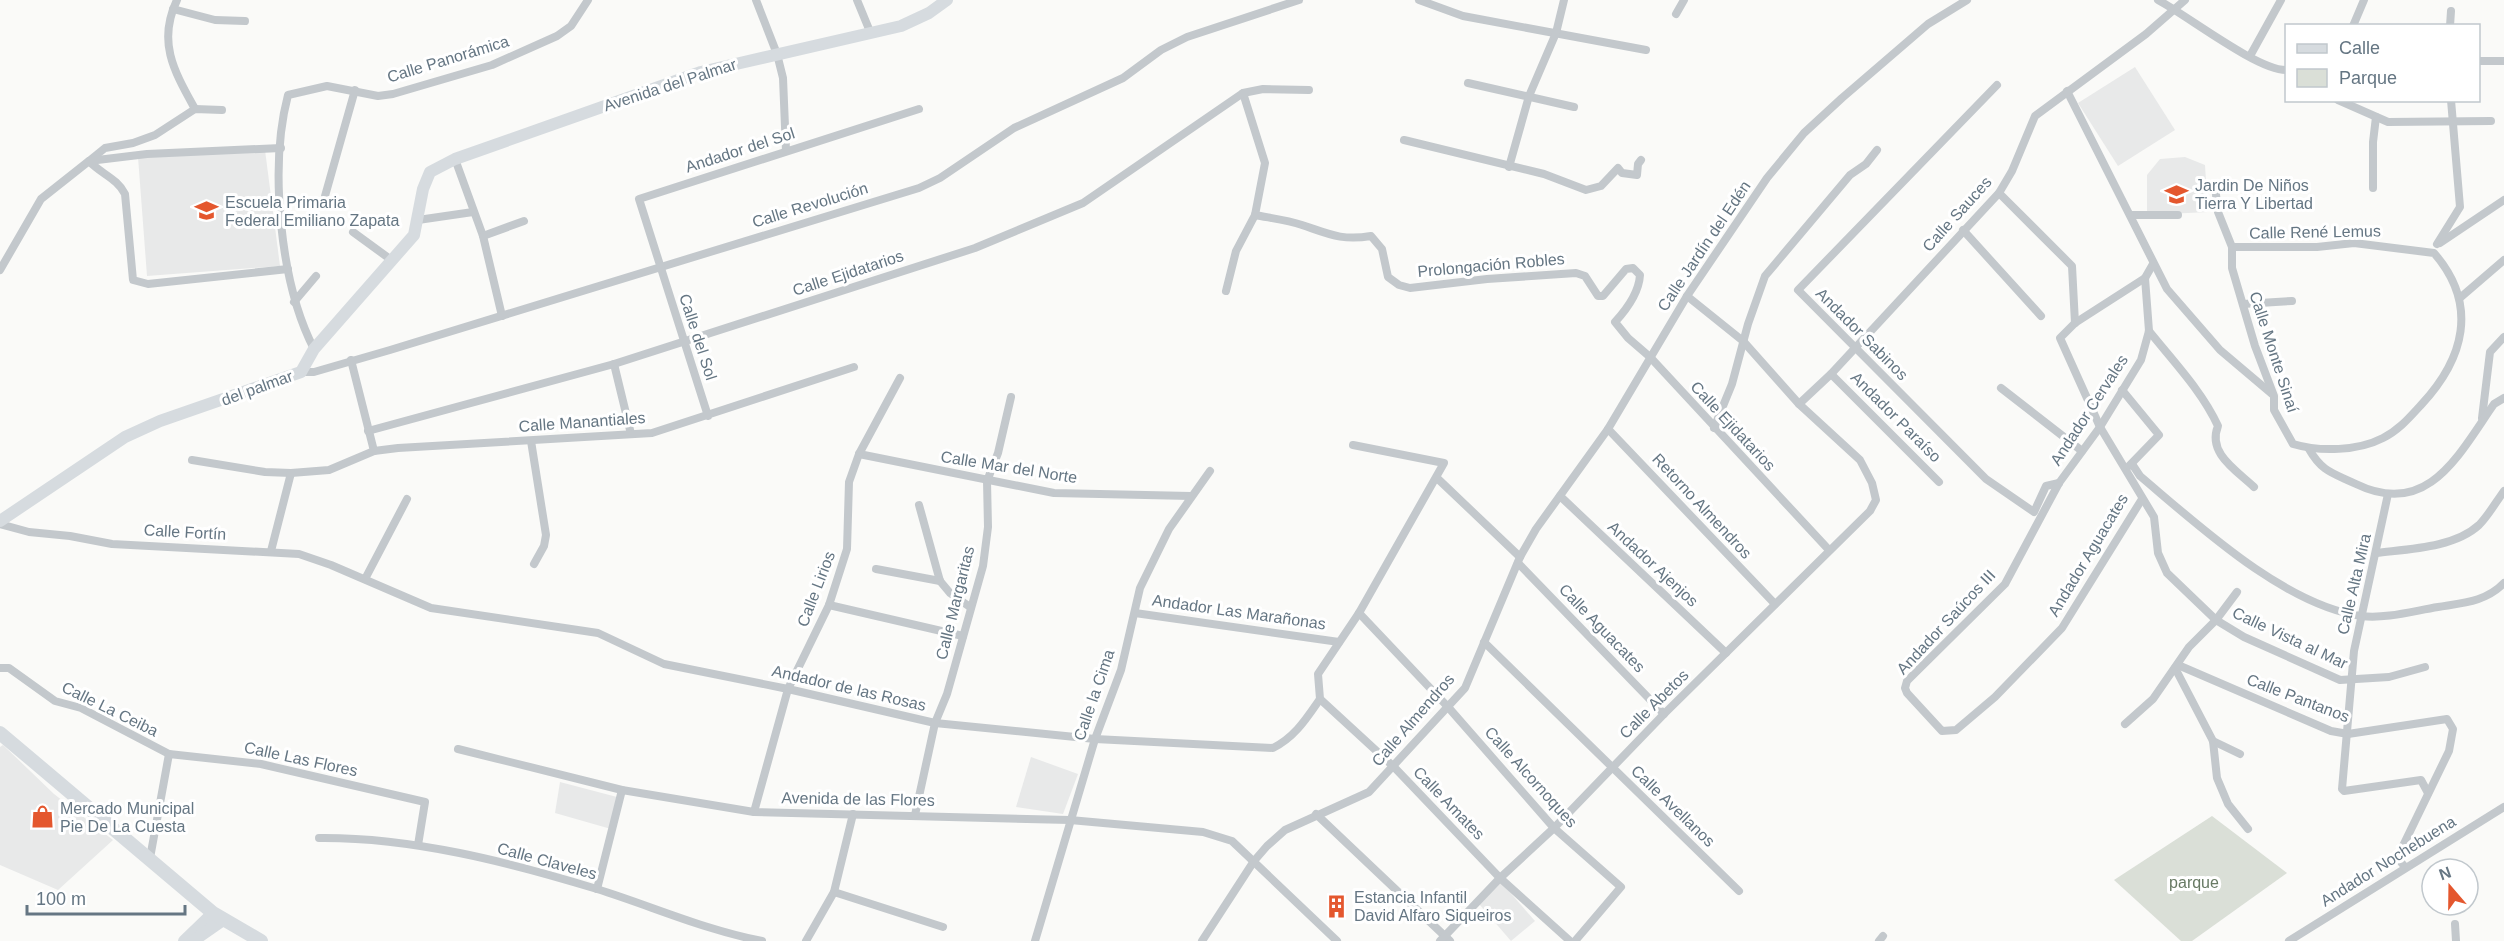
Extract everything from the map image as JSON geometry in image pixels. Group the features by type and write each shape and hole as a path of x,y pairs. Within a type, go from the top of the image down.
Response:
{"main road":[{"path":"0,733 218,916 261,941"}],"street":[{"name":"Calle Panorámica","path":"281,148 288,95 327,86 378,96 393,94 492,65 557,36 571,26 588,0"},
{"path":"756,0 777,54 783,78 786,151"},
{"path":"856,0 871,34"},
{"name":"Avenida del Palmar","path":"430,172 455,159 701,72 901,26 929,13 947,0"},
{"name":"Calle Revolución","path":"301,372 314,372 502,316 918,188 940,178 1014,128 1123,78 1161,50 1187,36 1273,3 1299,0"},
{"path":"1419,0 1463,16 1646,50"},
{"path":"1509,167 1529,96 1556,33 1564,0"},
{"path":"1676,14 1684,0"},
{"name":"Calle Jardín del Edén","path":"1519,560 1560,496 1608,429 1687,296 1767,178 1804,134 1928,24 1954,4 1967,0"},
{"path":"2158,0 2250,56 2284,72"},
{"name":"Calle Sauces","path":"1799,404 1831,374 1999,193 2035,116 2146,33 2185,0"},
{"path":"2250,56 2281,0"},
{"path":"2355,24 2364,0"},
{"path":"195,109 177,76 170,57 167,29 175,4 214,20 245,21"},
{"path":"2450,24 2451,11"},
{"path":"2480,61 2504,61"},
{"path":"1468,83 1574,106"},
{"name":"Andador Sabinos","path":"1997,85 1798,290 1986,479 2034,512 2046,486 2059,483"},
{"name":"Calle Ejidatarios","path":"368,431 614,364 975,248 1083,202 1243,93 1263,88 1309,90"},
{"path":"325,196 355,90"},
{"path":"2067,91 2131,214 2167,290 2220,350 2274,396"},
{"path":"1226,291 1236,251 1255,215 1265,163 1243,93"},
{"path":"2342,102 2388,122 2453,119 2491,121"},
{"path":"2436,249 2460,207 2451,102"},
{"path":"0,270 41,199 105,148 133,143 155,135 195,109 222,110"},
{"name":"Andador del Sol","path":"659,269 639,199 919,109"},
{"path":"2373,188 2373,142 2376,117"},
{"path":"1404,140 1544,174 1586,190 1601,186 1620,171 1635,176 1641,160"},
{"path":"89,161 147,154 281,148 281,222 288,269 301,325 314,349"},
{"path":"1714,428 1732,384 1743,341 1765,276 1850,175 1866,164 1878,150"},
{"path":"455,159 483,236 502,316"},
{"path":"89,161 98,171 121,185 126,194 133,280 148,284 288,269"},
{"name":"del palmar","path":"0,523 125,437 301,372 314,349 390,259 404,249 414,235 423,189 430,172"},
{"name":"Calle Monte Sinaí","path":"2215,186 2218,212 2232,247 2232,268 2274,396 2274,410 2284,431 2293,444 2309,449 2319,466 2370,491 2388,494"},
{"path":"1999,193 2072,266 2075,323 2145,278 2153,264"},
{"path":"2436,249 2504,200"},
{"path":"418,220 473,212"},
{"path":"2131,214 2178,215"},
{"name":"Prolongación Robles","path":"1255,215 1300,224 1334,237 1351,240 1371,236 1382,249 1388,277 1399,285 1410,288 1486,279 1576,273 1585,276 1598,296 1602,296 1626,269 1633,268 1640,275 1639,283 1624,312 1615,322"},
{"path":"483,236 524,221"},
{"path":"1963,230 2041,316"},
{"path":"353,232 390,259"},
{"name":"Calle René Lemus","path":"2232,247 2317,248 2354,243 2436,249"},
{"path":"2309,449 2357,447 2381,440 2398,430 2440,384 2451,366 2458,347 2460,297 2436,249"},
{"path":"2460,297 2504,260"},
{"name":"Calle del Sol","path":"659,269 708,416"},
{"path":"294,302 316,276"},
{"name":"Andador Cervales","path":"2009,576 2059,483 2100,427 2141,360 2149,331 2145,278"},
{"path":"1687,296 1743,341 1799,404"},
{"path":"2243,304 2292,301"},
{"name":"Calle Ejidatarios","path":"1615,322 1829,550"},
{"name":"Andador Aguacates","path":"1905,688 1942,730 1949,732 1956,730 1995,697 2062,628 2142,499 2128,466 2100,427 2060,338 2075,323"},
{"path":"2149,331 2176,363 2214,416 2218,426 2214,438 2216,451 2254,487"},
{"path":"2482,421 2490,352 2504,337"},
{"path":"351,360 374,451"},
{"path":"614,364 631,434"},
{"name":"Calle Manantiales","path":"192,460 265,472 291,473 329,470 374,451 652,433 854,367"},
{"name":"Andador Paraíso","path":"1831,374 1939,482"},
{"name":"Calle Lirios","path":"754,812 788,689 829,605 847,549 849,482 859,454 900,378"},
{"path":"2001,388 2082,451"},
{"path":"2122,390 2159,435 2128,466 2254,568 2336,611 2363,616 2387,616 2483,599 2504,583"},
{"name":"Calle Margaritas","path":"915,815 935,723 947,694 983,566 988,527 987,481 998,453 1011,396"},
{"path":"2388,494 2412,491 2429,485 2444,474 2494,404 2504,398"},
{"name":"Calle Abetos","path":"1445,939 1500,878 1554,828 1664,714 1870,511 1876,500 1872,483 1860,460 1799,404"},
{"name":"Retorno Almendros","path":"1608,429 1775,604"},
{"path":"531,441 546,535 534,564"},
{"path":"1320,699 1318,674 1359,613 1437,478 1443,463 1353,445"},
{"name":"Calle Mar del Norte","path":"859,454 1054,493 1191,496"},
{"name":"Calle la Cima","path":"1035,941 1095,739 1121,670 1140,588 1168,529 1210,471"},
{"path":"271,551 291,473"},
{"path":"1437,478 1519,560"},
{"path":"2376,553 2423,546 2459,537 2478,525 2504,491"},
{"name":"Calle Alta Mira","path":"2388,494 2354,651 2350,681 2349,735 2342,789 2344,791 2421,780 2428,793"},
{"name":"Andador Ajenjos","path":"1560,496 1726,653"},
{"path":"365,579 407,499"},
{"name":"Calle Vista al Mar","path":"2142,499 2154,517 2158,553 2167,573 2216,620 2244,637 2340,680 2389,677 2425,667"},
{"path":"919,505 940,581 950,593 970,607"},
{"name":"Calle Fortín","path":"0,523 29,532 70,536 112,544 299,554 365,579"},
{"name":"Calle Almendros","path":"1204,937 1254,861 1285,830 1316,814 1369,792 1465,688 1519,560"},
{"name":"Calle Aguacates","path":"1519,560 1664,714"},
{"path":"876,569 940,581"},
{"name":"Andador Saúcos III","path":"1905,688 1907,681 2005,584 2009,576"},
{"name":"Andador de las Rosas","path":"365,579 431,608 598,633 664,664 788,689 935,723 1095,739 1273,748 1287,741 1298,730 1320,699"},
{"path":"2125,724 2153,699 2189,647 2216,620 2237,592"},
{"path":"829,605 963,636"},
{"name":"Andador Las Marañonas","path":"1135,613 1339,642"},
{"name":"Calle Alcornoques","path":"1359,613 1448,707 1554,828 1622,887 1575,941"},
{"name":"Calle Avellanos","path":"1484,642 1739,891"},
{"path":"2176,667 2213,741 2217,778 2229,804 2248,829"},
{"name":"Calle Pantanos","path":"2176,667 2331,730 2349,735 2447,719 2453,729 2449,751 2428,793"},
{"name":"Calle La Ceiba","path":"5,668 55,701 81,708 169,754"},
{"name":"Calle Amates","path":"1320,699 1394,767 1500,878 1570,941"},
{"path":"2213,741 2241,754"},
{"name":"Avenida de las Flores","path":"458,749 622,790 754,812 1070,820 1203,832 1232,841 1337,941"},
{"path":"150,858 169,754"},
{"name":"Calle Las Flores","path":"169,754 261,764 425,802 418,845"},
{"path":"597,889 622,790"},
{"path":"2405,867 2400,861 2400,852 2428,793"},
{"name":"Andador Nochebuena","path":"2289,941 2504,807"},
{"path":"806,941 834,892 852,814"},
{"path":"1316,814 1445,939"},
{"name":"Calle Claveles","path":"320,837 356,837 418,845 597,889 715,932 762,941"},
{"path":"834,892 943,927"},
{"path":"184,941 218,916"},
{"path":"194,941 218,916"},
{"path":"2455,924 2456,941"},
{"path":"1204,937 1215,941"}],"shaded area":[{"path":"2135,67 2175,130 2118,166 2078,103"},
{"name":"Escuela Primaria Federal Emiliano Zapata","path":"265,150 280,266 147,276 138,157"},
{"name":"Jardin De Niños Tierra Y Libertad","path":"2185,157 2205,165 2208,212 2147,215 2147,175 2160,159"},
{"name":"Mercado Municipal Pie De La Cuesta","path":"3,745 54,794 113,840 58,890 0,865 0,747"},
{"path":"1031,757 1078,774 1063,814 1016,807"},
{"path":"560,782 617,797 611,829 555,813"},
{"path":"1501,882 1535,921 1511,941 1479,904"}],"green space":[{"name":"parque","path":"2212,816 2287,873 2192,941 2181,941 2114,880"}],"place":[{"name":"Jardin De Niños Tierra Y Libertad","path":"2177,194"},
{"name":"Escuela Primaria Federal Emiliano Zapata","path":"207,211"},
{"name":"Mercado Municipal Pie De La Cuesta","path":"42,817"},
{"name":"Estancia Infantil David Alfaro Siqueiros","path":"1336,906"}]}
